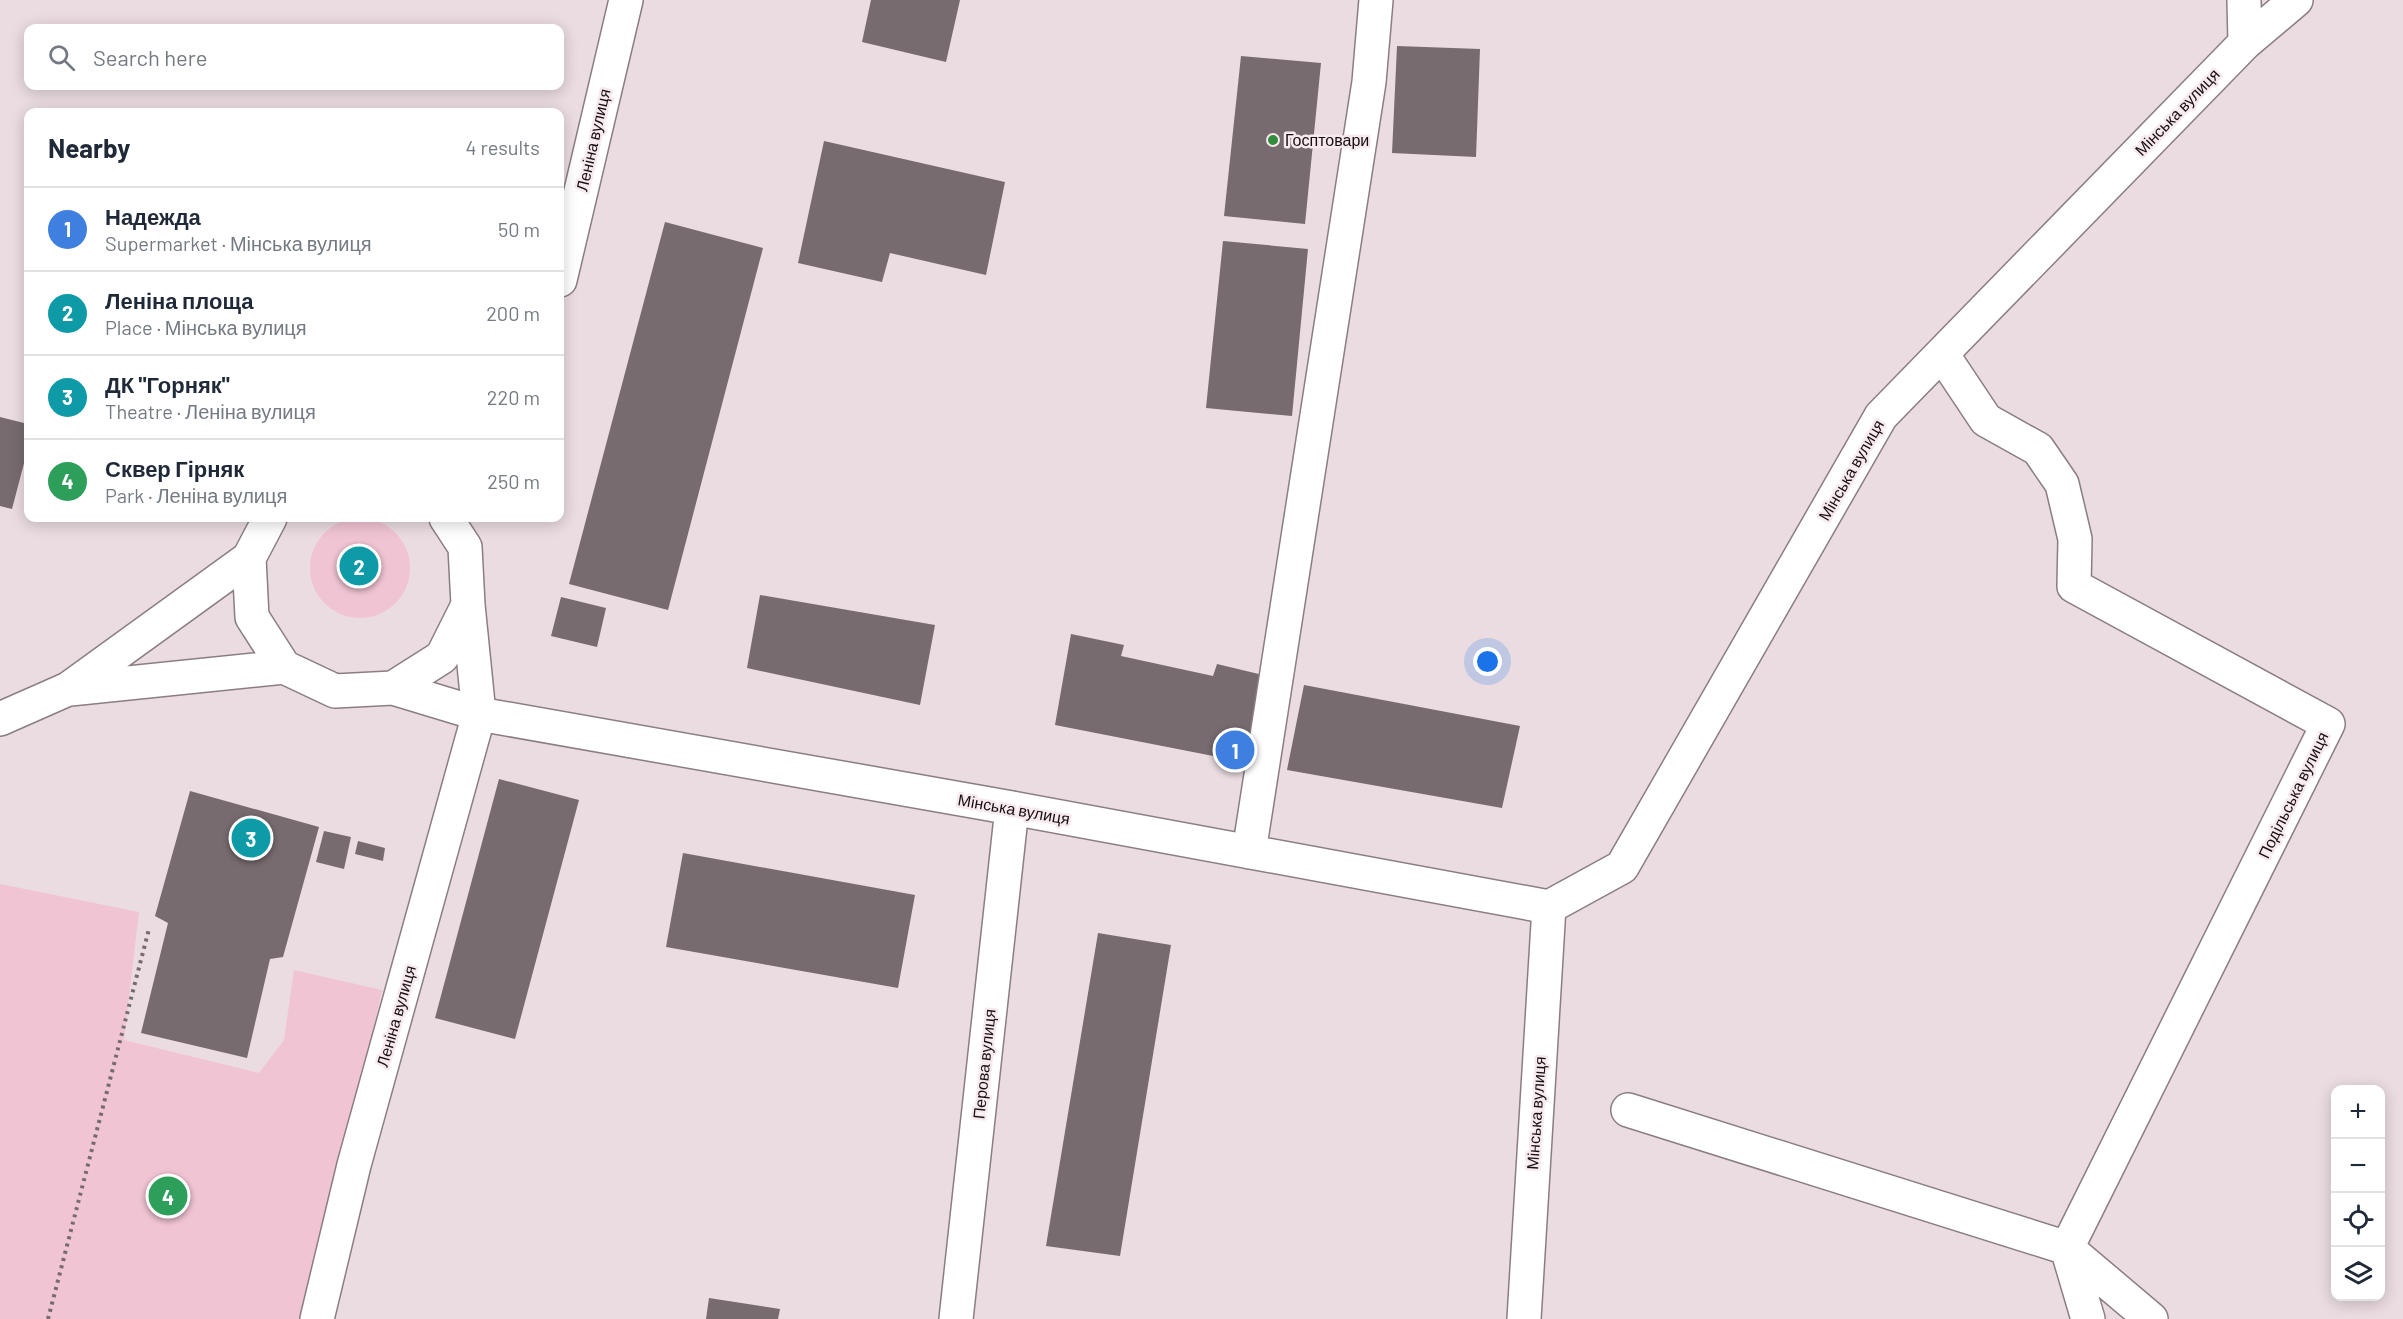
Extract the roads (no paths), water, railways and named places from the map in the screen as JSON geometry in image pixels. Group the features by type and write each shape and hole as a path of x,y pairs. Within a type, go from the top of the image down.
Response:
{"street":[{"name":"Леніна вулиця","path":"564,263 626,0"},
{"path":"1249,852 1369,82 1376,0"},
{"path":"2244,0 2245,43"},
{"name":"Мінська вулиця","path":"393,688 479,714 1012,808 1549,907 1622,867 1881,416 2245,43 2296,0"},
{"name":"Подільська вулиця","path":"1942,354 1986,420 2038,449 2062,484 2075,539 2074,586 2328,724 2067,1248"},
{"path":"0,719 68,689 249,558 268,522"},
{"path":"453,522 471,532 468,605 479,714"},
{"path":"249,558 252,616 284,667"},
{"path":"68,689 284,667 335,691 393,688 442,657 468,605"},
{"name":"Леніна вулиця","path":"317,1319 354,1165 479,714"},
{"name":"Перова вулиця","path":"956,1319 1012,808"},
{"name":"Мінська вулиця","path":"1524,1319 1549,907"},
{"path":"1628,1110 2067,1248 2151,1319"},
{"path":"2067,1248 2088,1319"}],"place":[{"name":"Госптовари","path":"1273,140"},
{"name":"Леніна площа","path":"359,566"},
{"name":"Надежда","path":"1235,750"},
{"name":"ДК \"Горняк\"","path":"251,838"},
{"name":"Сквер Гірняк","path":"168,1196"}]}
